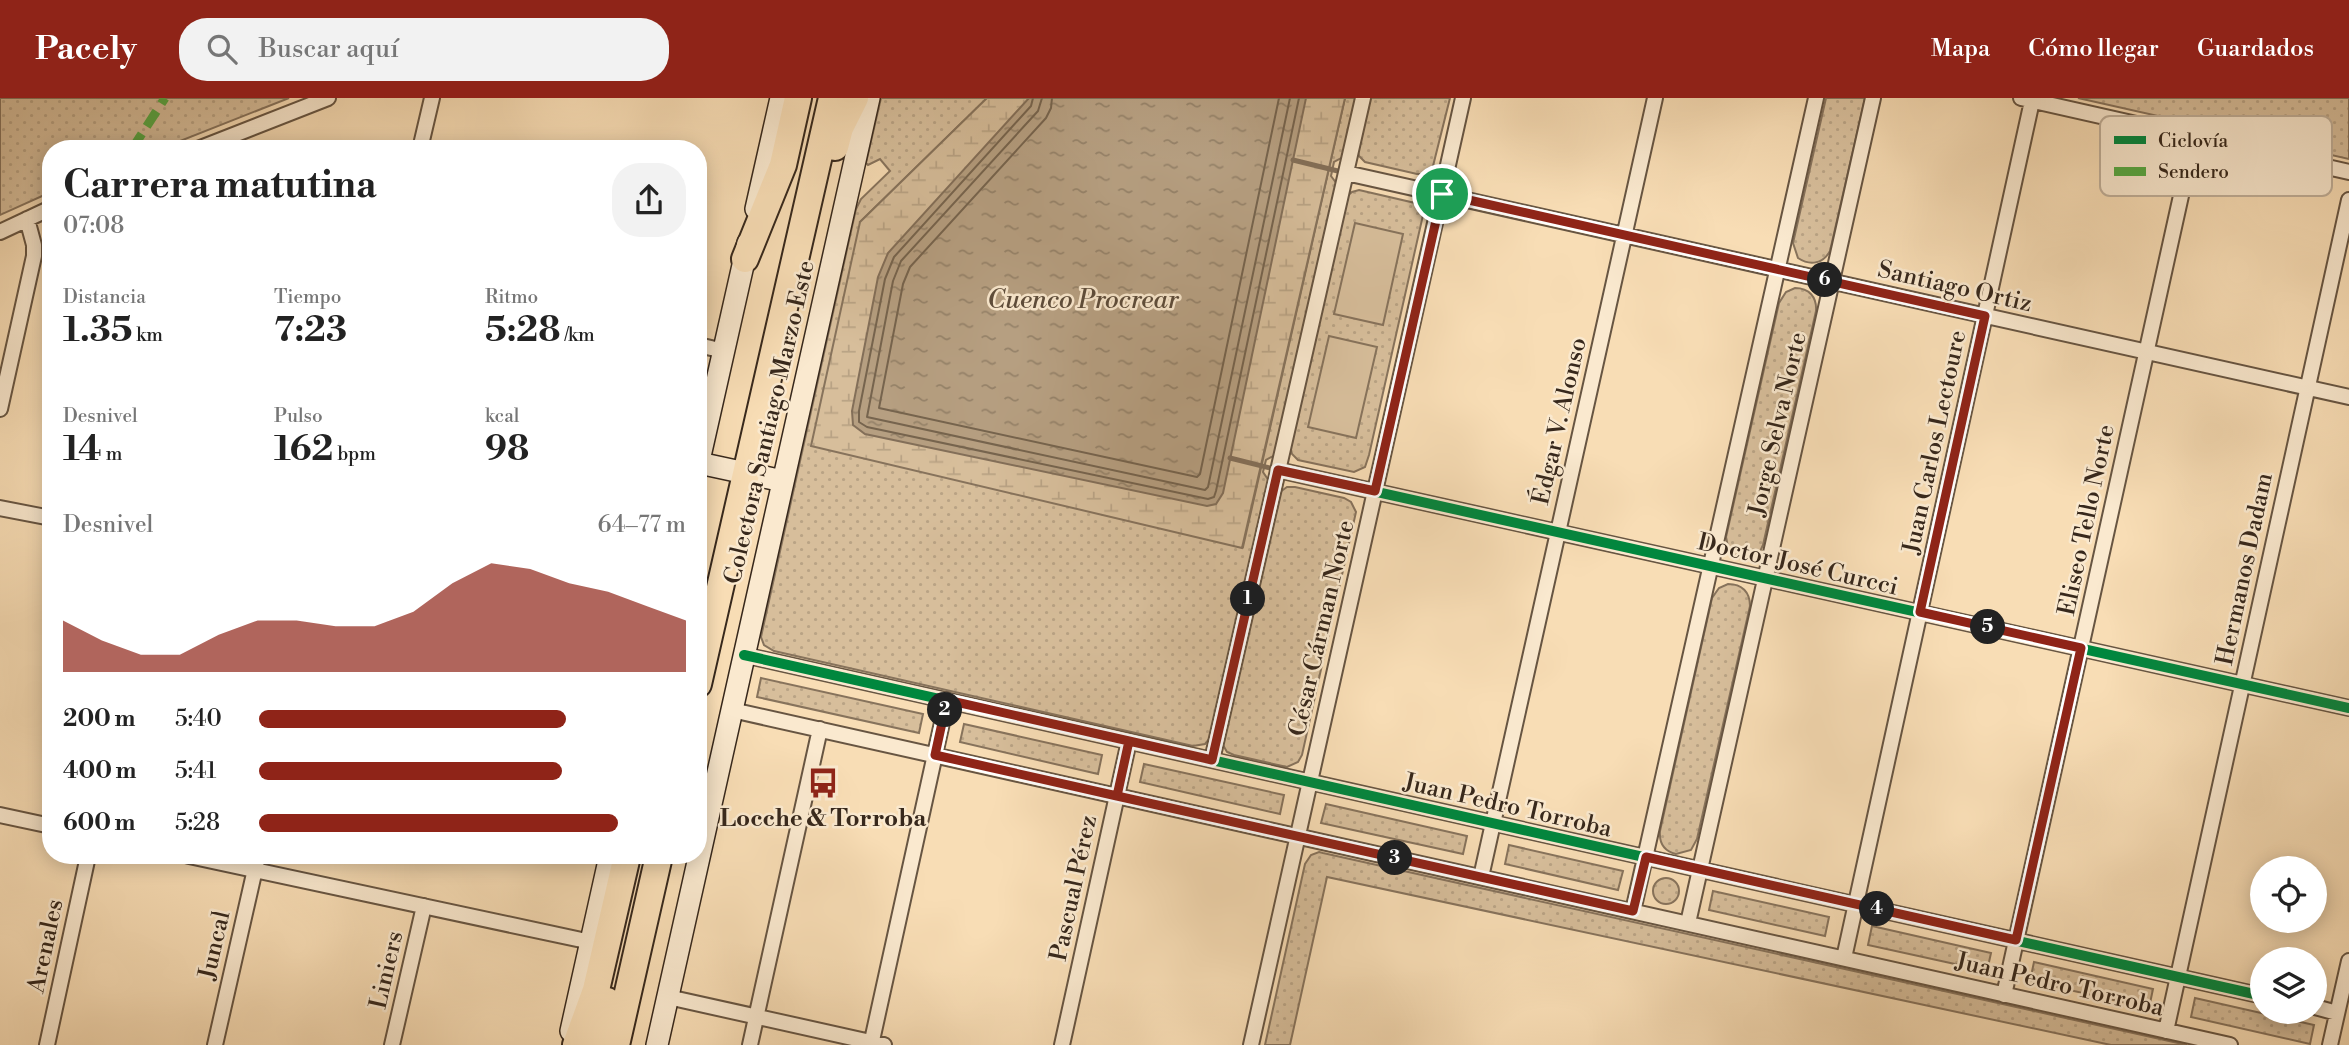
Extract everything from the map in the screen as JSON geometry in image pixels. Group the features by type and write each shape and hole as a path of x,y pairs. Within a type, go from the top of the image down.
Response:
{"highway":[{"path":"745,259 783,164 798,98"},
{"path":"707,635 737,472 814,98"},
{"path":"766,387 832,98"},
{"path":"707,574 737,472 800,291 838,133 855,98"},
{"path":"576,1045 596,990 625,864"},
{"path":"597,1045 638,864"},
{"path":"616,1045 658,864"},
{"path":"631,1045 648,970 659,864"}],"street":[{"path":"221,140 328,98"},
{"path":"422,140 432,98"},
{"path":"707,425 781,98"},
{"name":"Colectora Santiago Marzo Este","path":"707,822 869,98"},
{"path":"1212,760 1363,98"},
{"name":"César Cárman Norte","path":"1251,1045 1463,98"},
{"name":"Édgar V. Alonso","path":"1481,877 1655,98"},
{"name":"Jorge Selva Norte","path":"1633,911 1816,98"},
{"name":"Jorge Selva Norte","path":"1688,923 1873,98"},
{"path":"2027,99 2102,116"},
{"name":"Juan Carlos Lectoure","path":"1844,958 1985,316 2027,99"},
{"name":"Santiago Ortiz","path":"1346,173 2349,397"},
{"name":"Eliseo Tello Norte","path":"2004,995 2181,196"},
{"name":"Hermanos Dadam","path":"2166,1031 2349,200"},
{"path":"0,232 42,212"},
{"path":"0,409 34,256 27,219"},
{"path":"707,347 724,351"},
{"path":"707,466 783,481"},
{"name":"Doctor José Curcci","path":"1278,470 2349,708"},
{"path":"0,508 42,516"},
{"name":"Juan Pedro Torroba","path":"744,655 2250,993"},
{"path":"668,997 876,1044 947,700"},
{"name":"Juan Pedro Torroba","path":"732,710 2230,1045"},
{"path":"750,1045 820,729"},
{"name":"Pascual Pérez","path":"1062,1045 1129,741"},
{"path":"0,815 42,824"},
{"name":"Arenales","path":"47,1045 86,864"},
{"name":"Juncal","path":"215,1045 256,864"},
{"path":"260,864 424,906 591,942"},
{"path":"568,1045 608,864"},
{"name":"Colectora Santiago Marzo Este","path":"657,1045 698,864"},
{"name":"Liniers","path":"392,1045 424,906"},
{"path":"2330,1045 2349,961"},
{"path":"2327,1010 2337,1013"}],"green space":[{"path":"0,98 289,98 183,140 42,140 42,196 0,215"},
{"path":"881,98 987,98 860,222 1243,547 1345,98 1357,98 1343,157 1334,162 1331,176 1337,184 1275,455 1266,460 1263,472 1269,481 1210,738 1205,744 1193,746 774,651 764,645 761,637 856,209 861,199 890,171 880,159 868,165 866,163"},
{"name":"Cuenco Procrear","path":"987,98 1345,98 1242,548 811,446 860,222"},
{"path":"1368,98 1450,98 1432,170 1417,174 1365,162 1359,156 1357,148"},
{"path":"1826,98 1865,98 1830,251 1824,259 1812,263 1798,258 1793,243"},
{"path":"2078,98 2349,98 2349,159 2332,155 2332,116 2158,116"},
{"path":"1359,190 1415,203 1423,215 1369,455 1365,467 1354,472 1298,460 1289,447 1346,197"},
{"path":"1355,223 1403,234 1383,325 1334,314"},
{"path":"1795,288 1811,294 1816,311 1763,545 1758,556 1743,560 1729,552 1726,537 1779,303 1786,292"},
{"path":"1329,336 1377,347 1356,438 1308,427"},
{"path":"1287,487 1344,498 1351,502 1356,512 1302,755 1298,762 1287,767 1234,755 1227,752 1223,745 1280,492"},
{"path":"1728,584 1737,585 1744,590 1749,597 1750,606 1697,839 1691,850 1676,854 1663,846 1660,831 1712,598 1719,588"},
{"path":"761,678 923,714 919,733 757,697"},
{"path":"964,724 1102,755 1098,774 960,742"},
{"path":"1144,764 1284,795 1280,814 1140,782"},
{"path":"1326,804 1467,836 1463,854 1321,823"},
{"path":"1509,845 1623,871 1618,890 1505,864"},
{"path":"1319,852 2187,1045 2111,1045 1327,877 1290,1045 1265,1045 1305,864 1311,855"},
{"path":"1666,878 1675,882 1679,891 1675,900 1666,904 1657,900 1653,891 1657,882"},
{"path":"1713,891 1829,917 1825,936 1709,910"},
{"path":"1872,926 1991,953 1987,971 1868,945"},
{"path":"2034,962 2153,989 2149,1008 2030,981"},
{"path":"2195,998 2250,1010 2250,1024 2314,1025 2310,1044 2191,1017"}],"water":[{"name":"Cuenco Procrear","path":"1029,98 1306,98 1223,493 1216,504 1207,506 865,434 853,425 852,411 878,277 888,253"}],"waterway":[{"path":"1293,160 1346,173"},
{"path":"1230,458 1278,470"}],"marked path":[{"path":"138,140 165,98"}],"cycle path":[{"path":"1278,470 2349,708"},
{"path":"744,655 2250,993"}],"place":[{"name":"Locche & Torroba","path":"823,783"}],"route":[{"path":"1442,194 1375,491 1278,470 1212,760 1129,741 1117,796 935,755 947,700 1129,741 1117,796 1633,911 1646,857 2016,940 2081,648 1920,612 1985,316 1442,194"}]}
